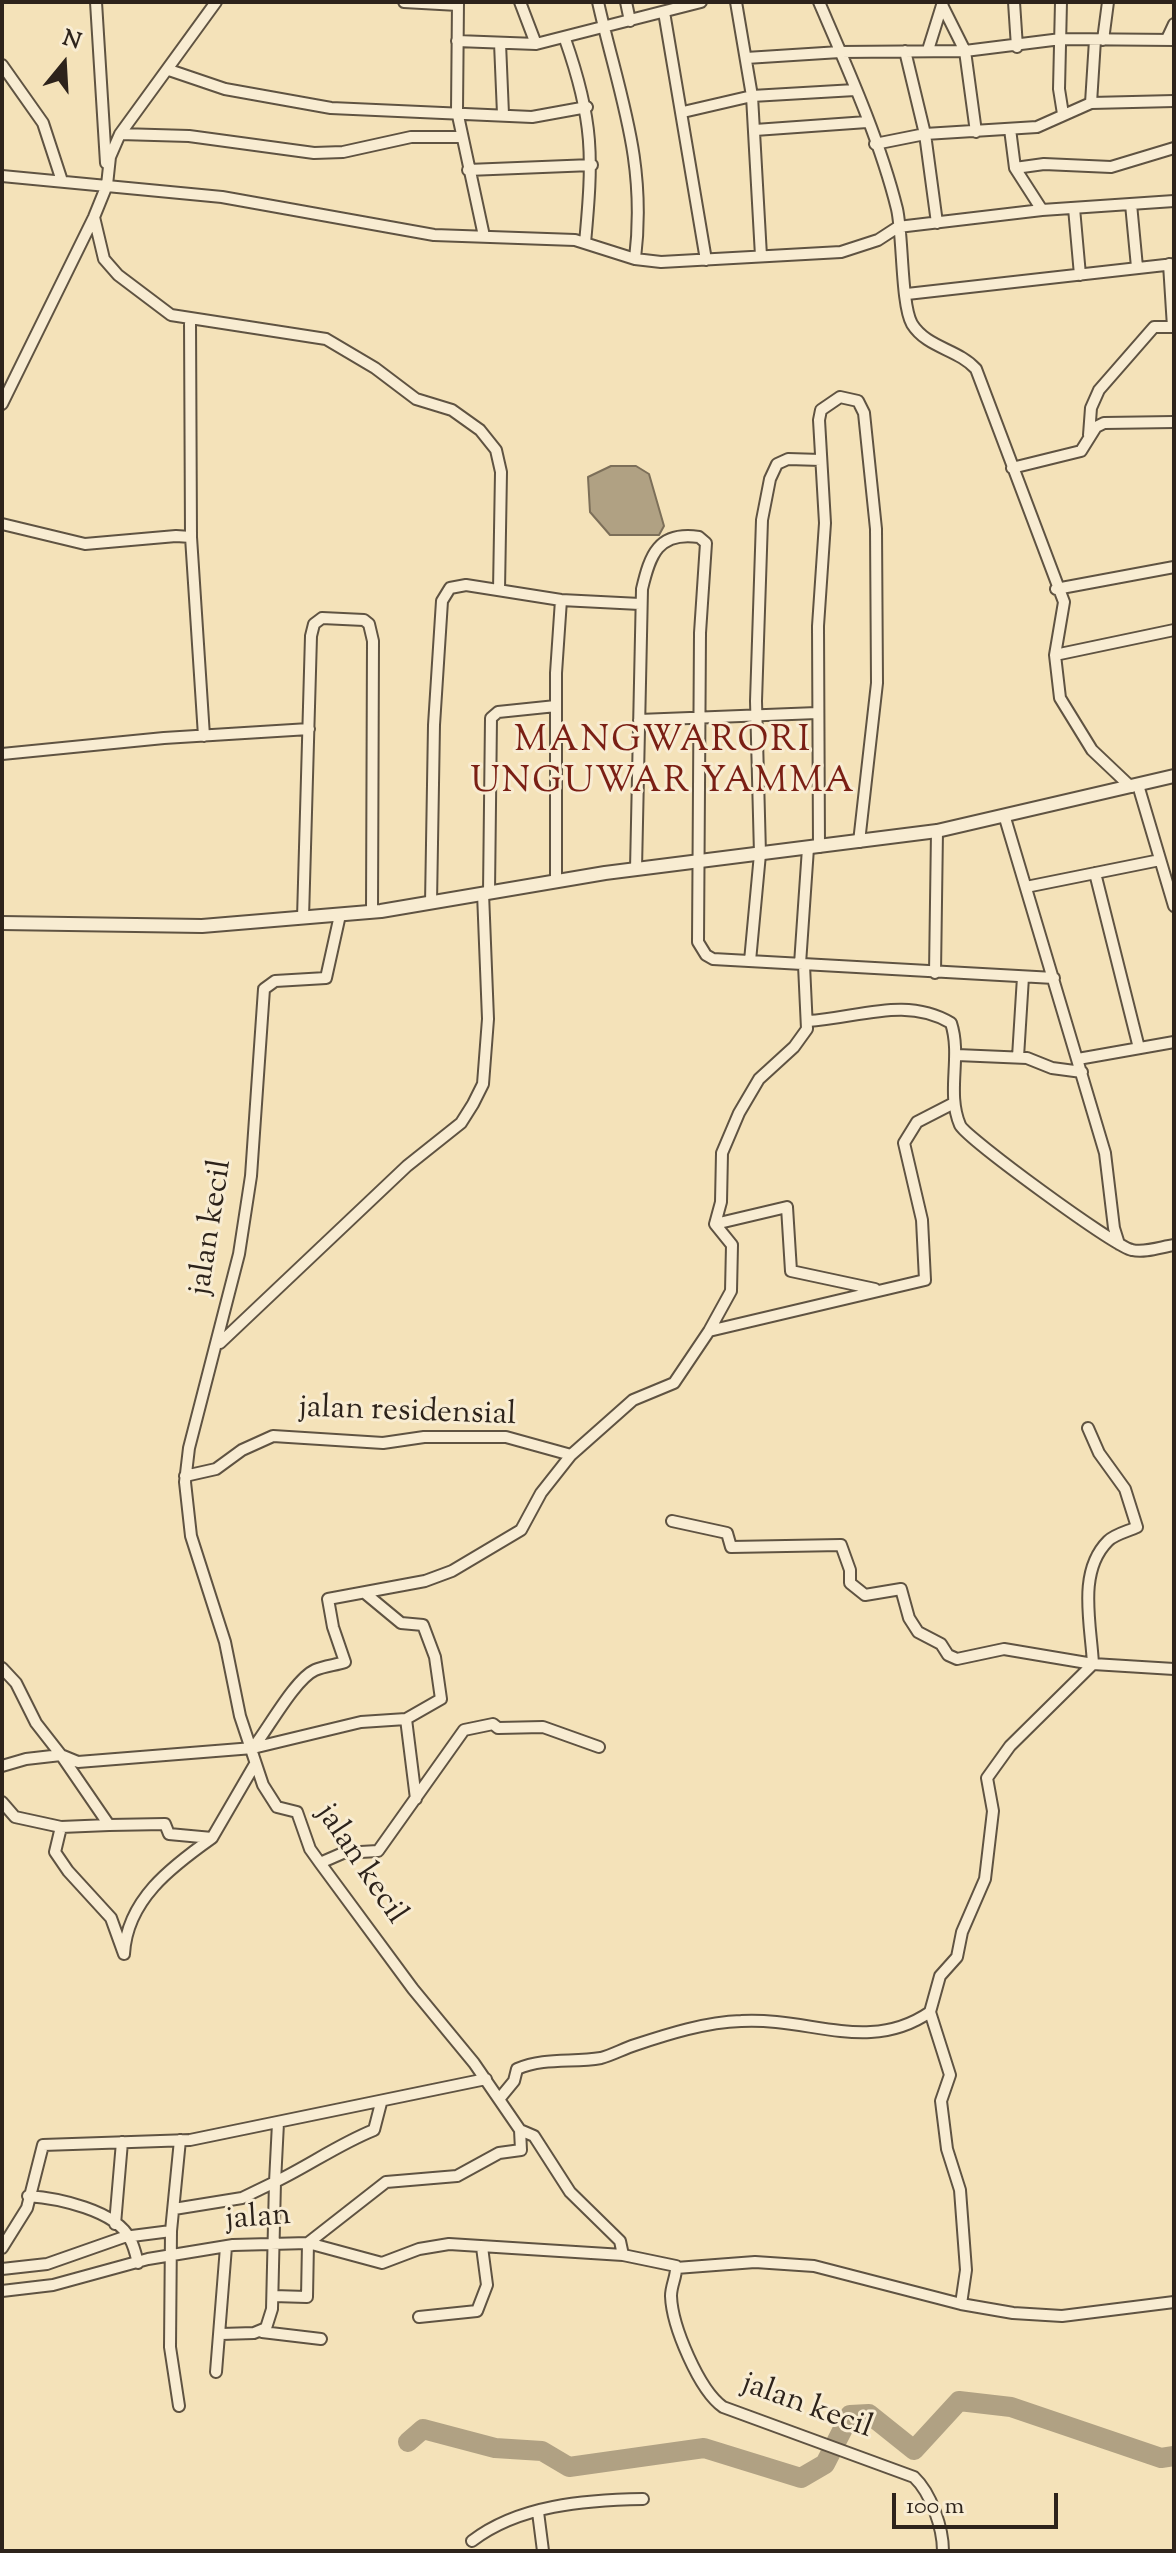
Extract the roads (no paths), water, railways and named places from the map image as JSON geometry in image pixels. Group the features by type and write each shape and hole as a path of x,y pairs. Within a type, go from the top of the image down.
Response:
{"street":[{"path":"96,2 107,185"},
{"path":"2,404 94,217 107,185 110,157 120,134 216,2"},
{"path":"404,2 458,4 457,111 484,236"},
{"path":"520,2 536,44"},
{"path":"598,2 621,84 633,143 639,207 635,259"},
{"path":"626,2 630,21"},
{"path":"736,2 752,96 761,256"},
{"path":"819,2 855,90 897,210 908,316 920,334 976,369 1064,609 1055,655 1056,685 1070,717 1104,765 1135,786 1174,906"},
{"path":"1014,2 1017,47"},
{"path":"1061,2 1059,89 1063,114"},
{"path":"1091,103 1099,40 1108,2"},
{"path":"457,41 536,44 696,3"},
{"path":"928,50 943,3"},
{"path":"943,3 965,51 976,132"},
{"path":"664,12 706,260"},
{"path":"746,58 840,52 965,51 1017,47 1061,39 1170,40 1174,24"},
{"path":"565,39 587,107 592,165 585,243"},
{"path":"500,43 503,114"},
{"path":"905,51 925,134 937,223"},
{"path":"2,65 43,123 62,181"},
{"path":"169,70 203,83 279,101 331,108 457,111 532,117 587,107"},
{"path":"683,112 752,96 855,90"},
{"path":"875,144 925,134 1041,126 1091,103 1174,101"},
{"path":"755,130 867,122"},
{"path":"1010,129 1015,168 1042,210"},
{"path":"120,134 189,136 314,153 343,152 411,137 461,137"},
{"path":"1015,168 1044,164 1111,167 1174,148"},
{"path":"468,170 592,165"},
{"path":"2,176 222,197 417,233 585,243 635,259 706,260 841,252 878,240 898,227 1042,210 1174,201"},
{"path":"1131,204 1137,267"},
{"path":"1074,208 1080,275"},
{"path":"94,217 99,247 118,275 171,315 326,339 375,368 416,399 467,418 496,450 501,472 499,590"},
{"path":"907,294 1171,264 1173,327 1154,327 1099,390 1091,408 1089,435 1081,451 1012,468"},
{"path":"190,320 191,537 204,736"},
{"path":"715,1224 721,1202 722,1153 739,1113 759,1079 802,1039 808,1021 802,964 813,848 825,523 821,410 840,397 858,401 864,413 877,554 877,683 859,842"},
{"path":"1089,435 1104,423 1174,422"},
{"path":"750,961 760,854 758,578 770,479 783,460 821,460"},
{"path":"2,524 85,544 191,537"},
{"path":"636,869 640,604 649,559 659,543 692,536 704,539 700,716 701,949 713,959 1054,978"},
{"path":"1056,589 1174,567"},
{"path":"431,903 434,725 442,601 450,588 466,585 561,600 640,604"},
{"path":"556,881 556,706 561,600"},
{"path":"303,918 314,624 322,618 364,620 369,624 373,641 372,911"},
{"path":"1055,655 1174,630"},
{"path":"218,1344 407,1166 461,1123 473,1104 483,1084 488,1019 486,893 491,718 498,712 556,706"},
{"path":"639,720 817,713"},
{"path":"2,754 309,729"},
{"path":"2,923 147,928 372,911 636,869 937,831 1005,818 1174,776"},
{"path":"1005,818 1105,1153 1114,1228 1119,1244"},
{"path":"935,973 937,831"},
{"path":"1026,887 1160,860"},
{"path":"1095,873 1139,1048"},
{"name":"jalan kecil","path":"340,915 326,978 275,981 264,989 251,1176 239,1254 185,1476 191,1536 225,1642 240,1716 263,1785 277,1807 297,1812 310,1849 320,1863 413,1989 486,2079 520,2130 534,2136 570,2192 620,2241 623,2255"},
{"path":"1018,1057 1023,977"},
{"path":"808,1021 849,1018 906,1007 932,1012 951,1023 957,1042 952,1104 960,1126 970,1139 1023,1174 1068,1212 1129,1250 1174,1245"},
{"path":"1078,1059 1174,1042"},
{"path":"957,1055 1018,1057 1082,1072"},
{"path":"709,1331 925,1280 922,1220 904,1143 917,1122 952,1104"},
{"path":"715,1224 787,1207 791,1271 881,1291"},
{"path":"253,1748 283,1709 296,1684 315,1670 345,1662 333,1627 328,1599 366,1594 452,1571 521,1530 541,1493 571,1455 633,1400 674,1383 731,1291 732,1245 715,1224"},
{"path":"961,2304 966,2270 960,2190 947,2149 941,2101 950,2075 930,2012 940,1976 957,1957 962,1932 985,1879 993,1811 987,1778 1010,1746 1093,1664 1088,1583 1092,1564 1110,1539 1137,1527 1125,1489 1099,1453 1088,1428"},
{"name":"jalan residensial","path":"185,1476 216,1469 242,1450 273,1436 383,1443 424,1437 506,1437 571,1455"},
{"path":"672,1521 727,1533 731,1547 841,1545 850,1570 850,1583 865,1595 901,1589 909,1618 918,1632 941,1644 948,1655 957,1659 1004,1649 1093,1664 1174,1669"},
{"path":"2,1766 26,1759 61,1755 78,1762 253,1748 361,1722 406,1719 441,1699 435,1657 423,1625 401,1623 366,1594"},
{"path":"2,1668 16,1683 36,1723 109,1825"},
{"path":"406,1719 416,1799"},
{"path":"320,1863 343,1853 378,1851 464,1730 478,1725 543,1727 599,1747"},
{"path":"61,1827 55,1852 111,1918 124,1954 125,1932 138,1908 167,1869 212,1838 252,1774 255,1762"},
{"path":"2,1802 15,1817 61,1827 165,1824 169,1834 212,1838"},
{"path":"500,2098 514,2081 517,2069 537,2061 603,2057 693,2029 739,2021 769,2021 868,2035 907,2028 930,2012"},
{"path":"2,2248 22,2219 43,2145 180,2140 367,2103 381,2103 486,2079"},
{"name":"jalan","path":"174,2209 242,2198 322,2160 340,2145 374,2130 381,2103"},
{"name":"jalan","path":"275,2182 278,2123"},
{"name":"jalan","path":"2,2291 53,2285 138,2263 226,2247 275,2242 308,2243 386,2182 457,2176 499,2153 521,2150 520,2130"},
{"path":"179,2406 170,2347 171,2231 180,2140"},
{"path":"115,2224 122,2142"},
{"path":"262,2332 266,2328 273,2296 275,2182"},
{"path":"28,2196 64,2198 115,2224 129,2236 138,2263"},
{"path":"2,2269 67,2259 129,2236 171,2231"},
{"path":"273,2296 307,2297 308,2243 382,2263 419,2249 449,2244 623,2255 673,2263 676,2268 755,2262 814,2266 961,2304 1013,2313 1062,2316 1174,2302"},
{"path":"216,2372 226,2247"},
{"path":"419,2317 477,2311 487,2285 482,2247"},
{"name":"jalan kecil","path":"676,2268 672,2304 683,2342 714,2401 723,2407 914,2477 926,2491 943,2551"},
{"path":"221,2334 262,2332 321,2339"},
{"path":"472,2541 495,2523 586,2500 643,2499"},
{"path":"538,2512 543,2551"}],"waterway":[{"path":"408,2442 423,2429 495,2448 542,2451 569,2467 704,2448 801,2478 825,2464 850,2415 869,2414 914,2450 959,2401 1011,2407 1161,2458 1174,2456"}],"district":[{"name":"MANGWARORI UNGUWAR YAMMA","path":"663,764"}]}
